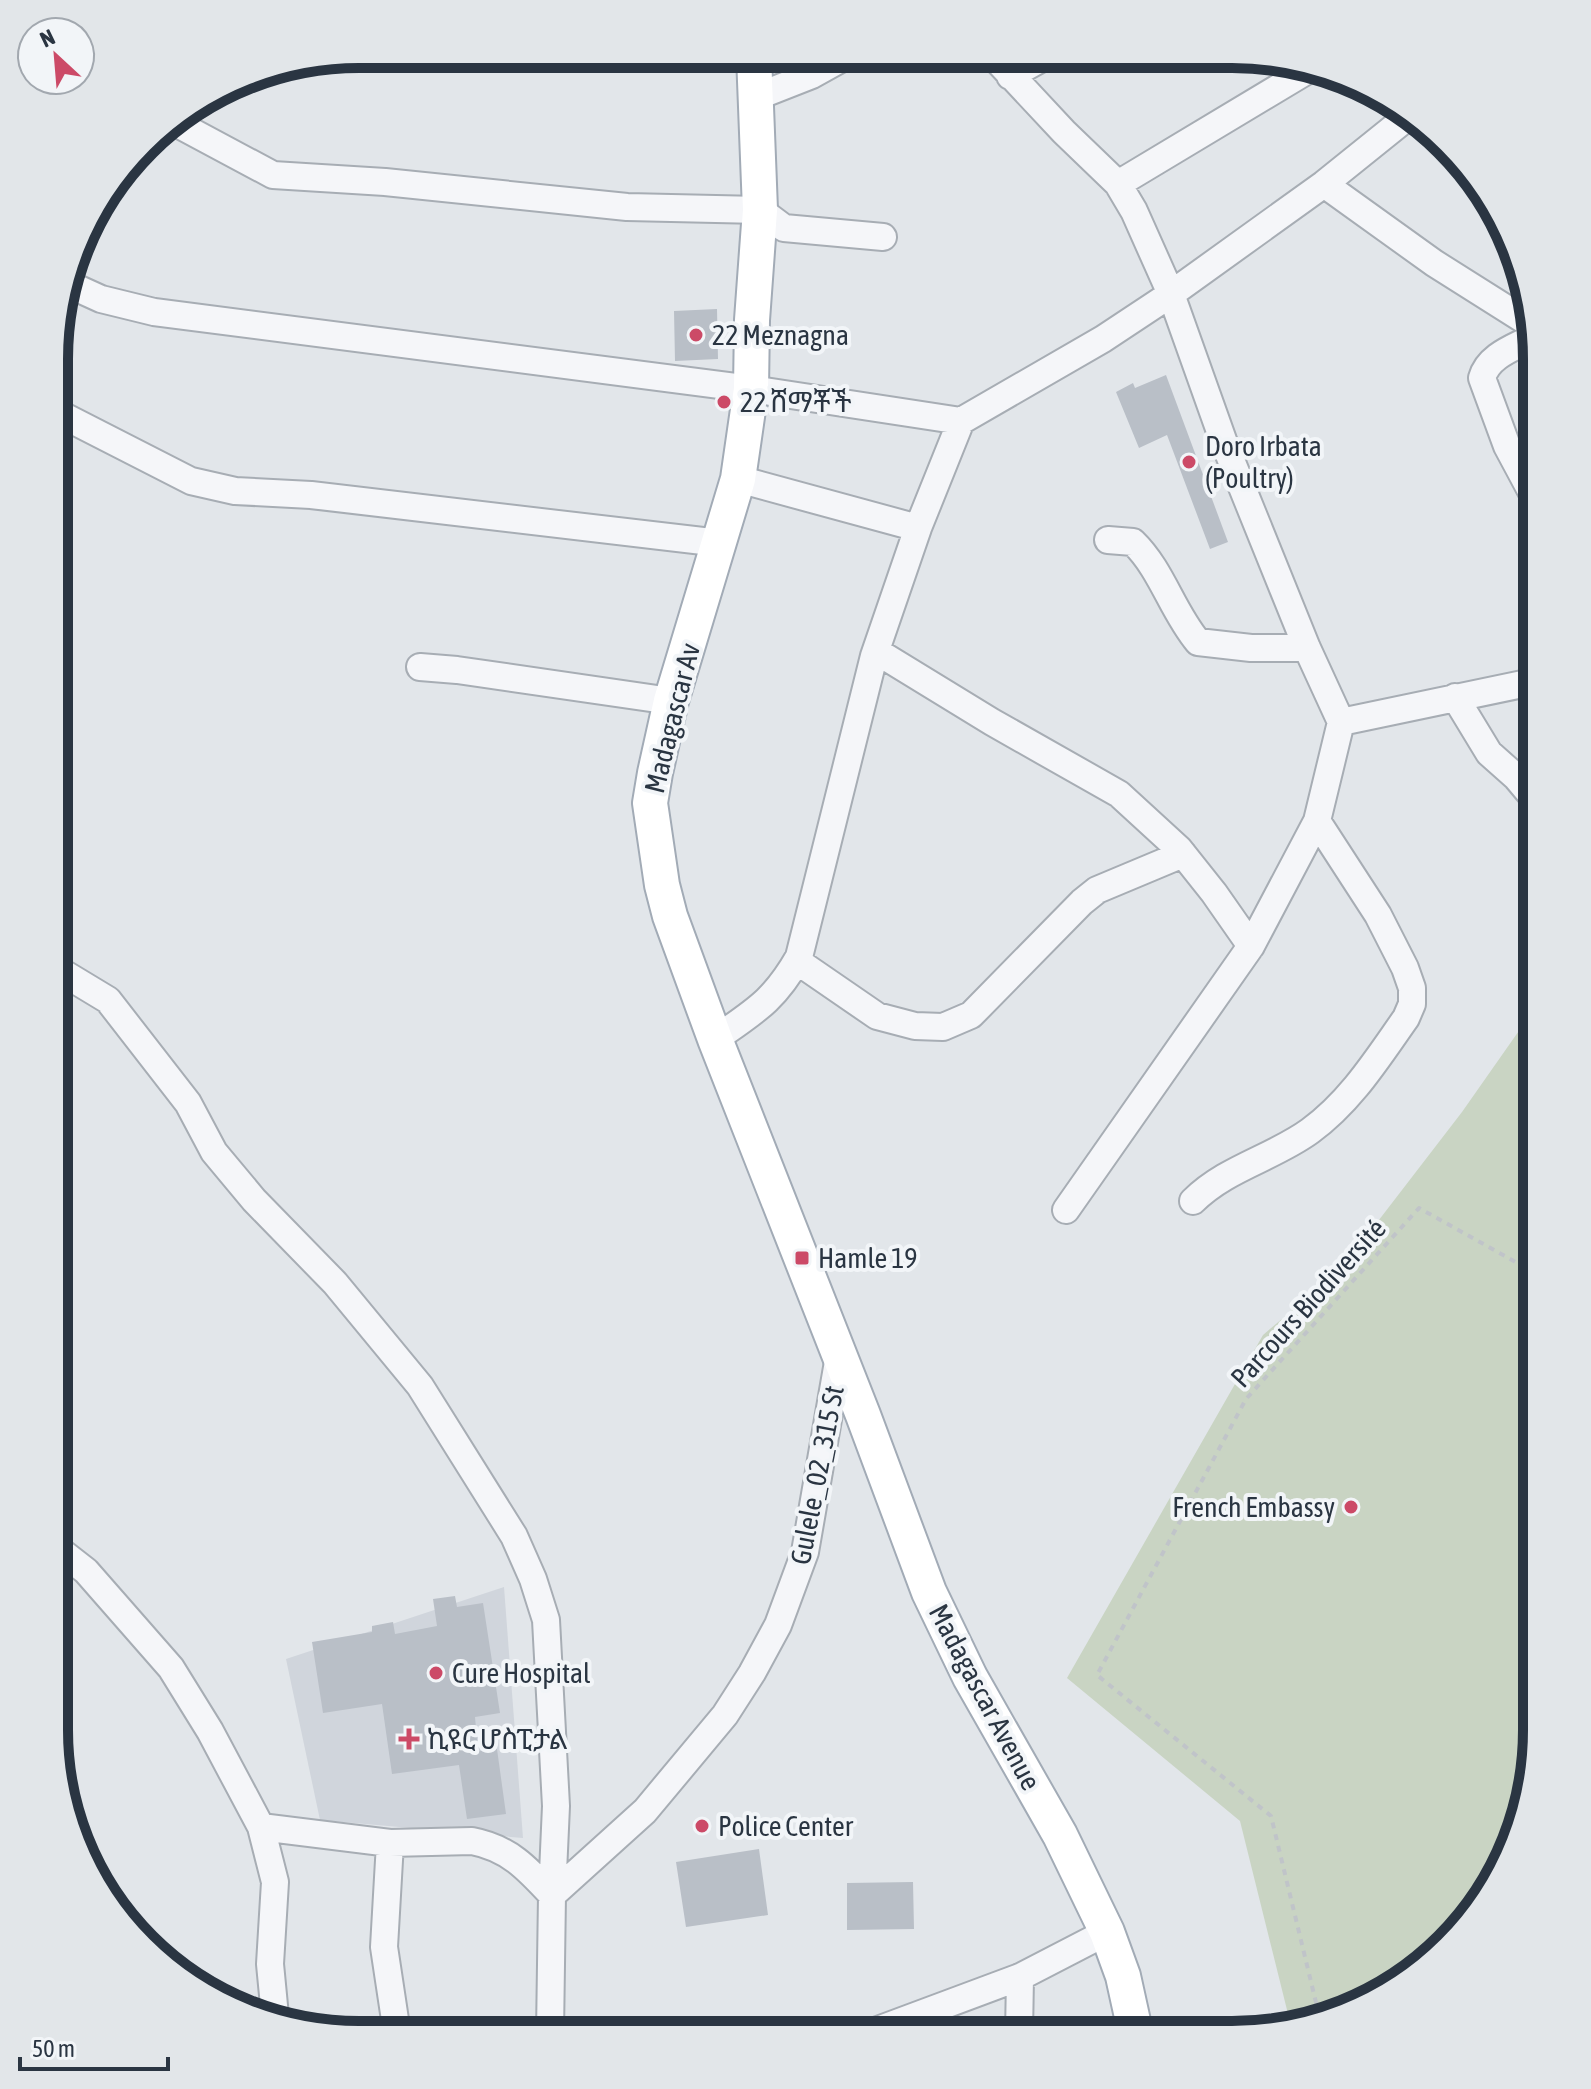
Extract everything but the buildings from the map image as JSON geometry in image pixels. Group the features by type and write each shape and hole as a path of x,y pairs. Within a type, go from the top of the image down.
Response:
{"main road":[{"name":"Madagascar Av","path":"755,68 760,210 752,320 751,389 738,479 671,701 650,803 662,885 670,916 839,1356"},
{"name":"Madagascar Avenue","path":"839,1356 929,1592 970,1677 1060,1835 1107,1932 1123,1976 1133,2021"}],"street":[{"path":"756,97 825,68"},
{"path":"1003,68 1118,184 1152,247 1223,440 1307,648 1341,722 1317,821 1291,865 1251,946 1066,1210"},
{"path":"1010,76 1024,68"},
{"path":"1118,184 1298,76"},
{"path":"715,1039 765,1004 782,986 797,961 876,651 918,528 961,421 1103,339 1171,294 1324,184 1401,122"},
{"path":"187,124 273,175 385,182 627,207 760,210 784,228 883,237"},
{"path":"1324,184 1434,263 1520,317"},
{"path":"77,288 101,299 154,312 751,389 961,421"},
{"path":"1522,343 1492,360 1482,378 1507,446 1523,476"},
{"path":"68,418 191,481 235,491 311,495 720,543"},
{"path":"738,479 918,528"},
{"path":"1108,540 1133,542 1150,559 1184,625 1198,642 1251,648 1307,648"},
{"path":"876,651 1119,794 1183,854 1251,946"},
{"path":"420,667 671,701"},
{"path":"1341,722 1523,684"},
{"path":"1455,697 1489,753 1523,788"},
{"path":"1193,1201 1249,1162 1309,1133 1350,1097 1412,1004 1412,988 1405,968 1378,915 1317,821"},
{"path":"797,961 877,1016 915,1026 943,1027 971,1015 1018,964 1097,890 1183,854"},
{"path":"68,976 108,1000 188,1103 214,1152 254,1200 335,1283 420,1386 514,1536 533,1579 546,1620 556,1806 550,2021"},
{"name":"Gulele_02_315 St","path":"552,1895 645,1811 725,1715 778,1625 805,1552 839,1356"},
{"path":"68,1557 86,1571 171,1668 210,1731 261,1827 275,1882 270,1964 274,2008"},
{"path":"261,1827 390,1843 484,1843 519,1860 552,1895"},
{"path":"390,1843 384,1947 395,2021"},
{"path":"902,2021 1020,1977 1107,1932"},
{"path":"1019,2021 1020,1977"}],"path":[{"name":"Parcours Biodiversité","path":"1317,2008 1271,1816 1097,1675 1246,1399 1358,1279 1419,1208 1523,1266"}],"shaded area":[{"name":"ኪዩር ሆስፒታል","path":"504,1587 523,1838 320,1820 286,1659"}],"green space":[{"name":"French Embassy","path":"1523,1025 1521,1768 1508,1824 1493,1859 1474,1892 1438,1936 1394,1972 1361,1991 1326,2006 1288,2015 1240,1821 1067,1678 1263,1335 1342,1268 1462,1112"}],"place":[{"name":"22 Meznagna","path":"696,335"},
{"name":"22 ሸማቾች","path":"724,402"},
{"name":"Doro Irbata (Poultry)","path":"1189,462"},
{"name":"Hamle 19","path":"802,1258"},
{"name":"French Embassy","path":"1351,1507"},
{"name":"Cure Hospital","path":"436,1673"},
{"name":"ኪዩር ሆስፒታል","path":"409,1739"},
{"name":"Police Center","path":"702,1826"}]}
